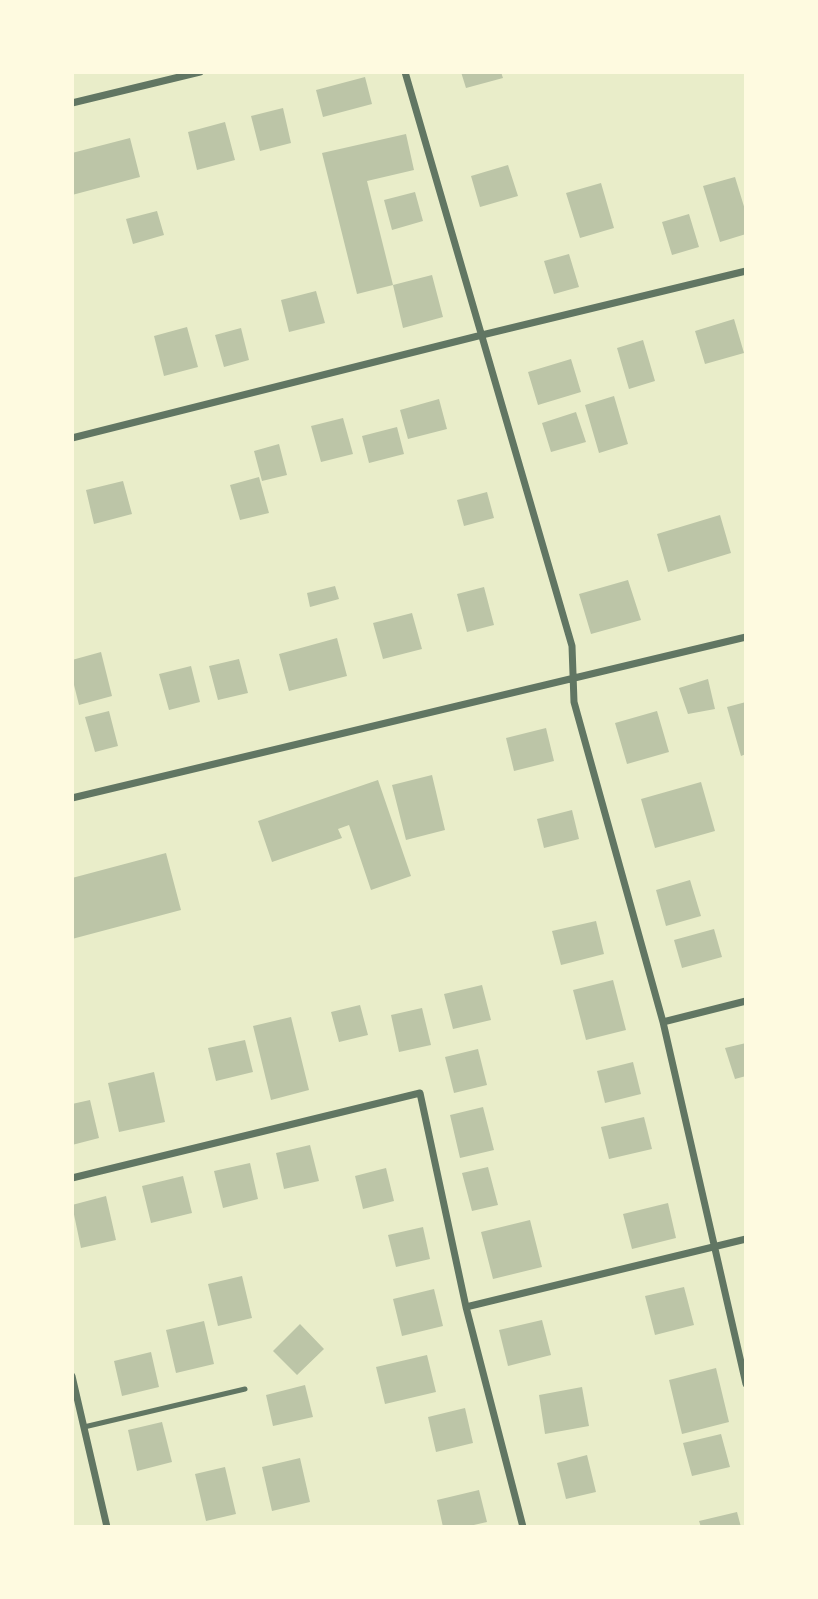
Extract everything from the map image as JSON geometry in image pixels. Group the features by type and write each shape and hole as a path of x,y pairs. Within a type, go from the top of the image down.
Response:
{"street":[{"path":"72,103 200,72"},
{"path":"405,72 572,646 574,702 663,1022 746,1384"},
{"path":"72,438 746,271"},
{"path":"72,798 746,637"},
{"path":"663,1022 746,1001"},
{"path":"72,1178 420,1093 467,1307 523,1527"},
{"path":"467,1307 746,1238"},
{"path":"72,1376 107,1527"}],"lane":[{"path":"83,1427 245,1389"}],"building":[{"path":"461,72 501,72 503,78 466,88"},
{"path":"365,77 372,104 323,117 316,90"},
{"path":"283,108 291,143 260,151 251,116"},
{"path":"225,122 235,160 197,170 188,132"},
{"path":"406,134 414,170 367,181 393,285 357,294 322,153"},
{"path":"130,138 140,177 72,195 72,153"},
{"path":"508,165 518,196 480,207 471,176"},
{"path":"735,177 746,213 746,234 720,242 703,186"},
{"path":"601,183 614,228 580,238 566,193"},
{"path":"415,192 423,221 392,230 384,200"},
{"path":"157,211 164,235 133,244 126,219"},
{"path":"689,214 699,247 672,255 662,222"},
{"path":"569,254 579,287 554,294 544,261"},
{"path":"432,275 443,317 403,328 393,285"},
{"path":"316,291 325,323 289,332 281,300"},
{"path":"734,319 744,353 705,364 695,331"},
{"path":"187,327 198,367 164,376 154,336"},
{"path":"241,328 249,360 224,367 215,335"},
{"path":"643,340 655,381 629,389 617,348"},
{"path":"571,359 581,392 538,405 528,372"},
{"path":"614,396 628,444 599,453 585,405"},
{"path":"439,399 447,429 408,439 400,410"},
{"path":"576,412 586,442 551,452 542,423"},
{"path":"343,418 353,454 321,462 311,426"},
{"path":"397,427 404,454 369,463 362,436"},
{"path":"279,444 287,475 262,481 254,451"},
{"path":"259,477 269,513 240,520 230,485"},
{"path":"123,481 132,514 94,524 86,490"},
{"path":"487,492 494,518 464,526 457,500"},
{"path":"720,515 731,553 668,572 657,534"},
{"path":"628,580 641,620 591,634 579,594"},
{"path":"335,586 339,599 310,607 307,593"},
{"path":"484,587 494,625 467,632 457,594"},
{"path":"412,613 422,649 383,659 373,623"},
{"path":"337,638 347,676 289,691 279,654"},
{"path":"101,652 112,696 79,705 72,677 72,660"},
{"path":"239,659 248,693 218,700 209,666"},
{"path":"191,666 200,702 169,710 159,674"},
{"path":"708,679 715,709 688,714 679,688"},
{"path":"746,702 746,754 741,756 727,707"},
{"path":"109,711 118,746 95,752 85,717"},
{"path":"657,711 669,752 627,764 615,723"},
{"path":"546,728 554,761 514,771 506,738"},
{"path":"432,775 445,830 406,840 392,785"},
{"path":"378,780 411,876 371,890 349,825 338,829 342,838 272,862 258,821"},
{"path":"701,782 715,831 655,848 641,799"},
{"path":"572,810 579,839 544,848 537,819"},
{"path":"166,853 181,910 72,939 72,878"},
{"path":"690,880 701,916 666,926 656,890"},
{"path":"596,921 604,954 561,965 552,931"},
{"path":"714,929 722,957 682,968 674,940"},
{"path":"613,980 626,1030 586,1040 573,990"},
{"path":"482,985 491,1020 453,1029 444,994"},
{"path":"360,1005 368,1035 339,1042 331,1012"},
{"path":"422,1008 431,1045 399,1052 391,1015"},
{"path":"291,1017 309,1090 271,1100 253,1026"},
{"path":"245,1040 253,1072 216,1081 208,1048"},
{"path":"746,1043 746,1076 735,1079 725,1048"},
{"path":"478,1049 487,1085 454,1093 445,1057"},
{"path":"633,1062 641,1094 605,1103 597,1071"},
{"path":"154,1072 165,1122 119,1132 108,1083"},
{"path":"90,1100 99,1138 72,1145 72,1104"},
{"path":"483,1107 494,1150 460,1158 450,1115"},
{"path":"644,1117 652,1149 609,1159 601,1127"},
{"path":"310,1145 319,1181 284,1189 276,1153"},
{"path":"250,1163 258,1199 223,1208 214,1171"},
{"path":"488,1167 498,1205 472,1211 462,1173"},
{"path":"386,1168 394,1201 363,1209 355,1176"},
{"path":"183,1176 192,1213 151,1223 142,1186"},
{"path":"106,1196 116,1240 81,1248 72,1205"},
{"path":"668,1203 676,1238 632,1249 623,1214"},
{"path":"530,1220 542,1267 493,1279 481,1232"},
{"path":"423,1227 430,1259 396,1267 388,1235"},
{"path":"242,1276 252,1318 218,1326 208,1284"},
{"path":"684,1287 694,1325 655,1335 645,1296"},
{"path":"434,1289 443,1326 402,1336 393,1299"},
{"path":"542,1320 551,1355 508,1366 499,1330"},
{"path":"204,1321 214,1364 176,1373 166,1330"},
{"path":"300,1324 324,1349 297,1375 273,1351"},
{"path":"151,1352 159,1387 122,1396 114,1361"},
{"path":"427,1355 436,1392 385,1404 376,1367"},
{"path":"716,1368 729,1422 682,1434 669,1380"},
{"path":"305,1385 313,1417 273,1426 266,1395"},
{"path":"582,1387 589,1426 545,1434 539,1395"},
{"path":"465,1408 473,1443 436,1452 428,1417"},
{"path":"162,1422 172,1462 137,1471 128,1430"},
{"path":"721,1434 730,1467 692,1476 683,1443"},
{"path":"587,1455 596,1492 566,1499 557,1463"},
{"path":"300,1458 310,1502 272,1511 262,1467"},
{"path":"225,1467 236,1514 206,1521 195,1474"},
{"path":"479,1490 487,1522 465,1527 443,1527 437,1500"},
{"path":"737,1512 741,1527 701,1527 699,1521"}]}
